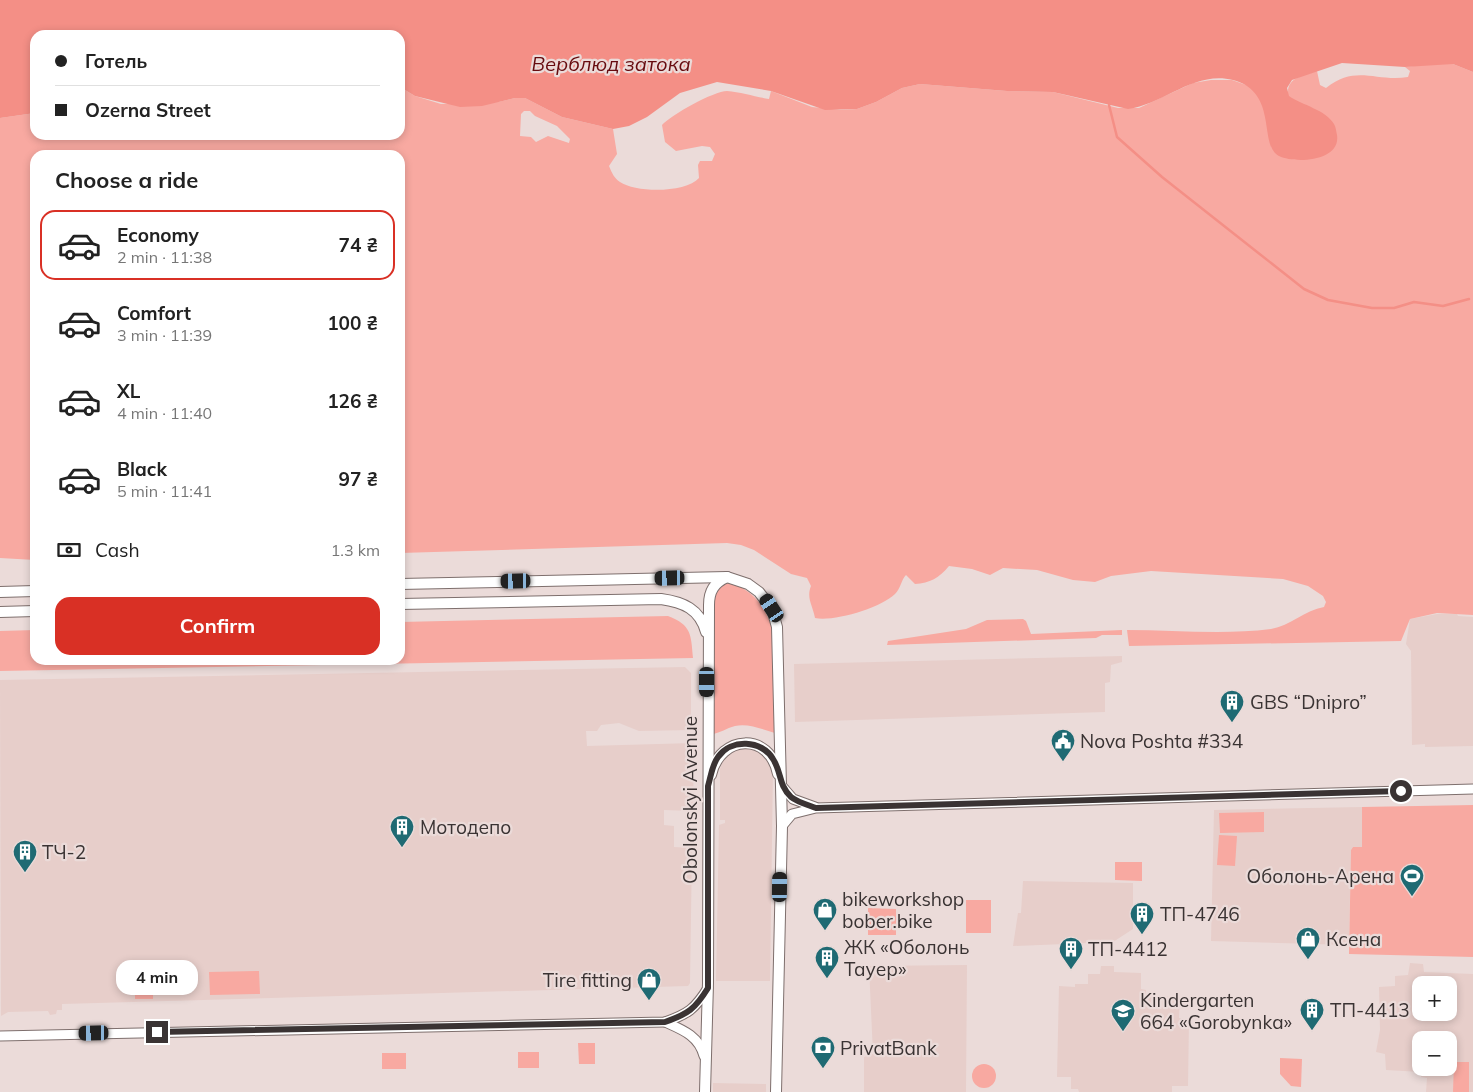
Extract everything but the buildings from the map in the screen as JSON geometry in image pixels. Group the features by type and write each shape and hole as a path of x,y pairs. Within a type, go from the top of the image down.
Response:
{"main road":[{"path":"405,584 728,577 748,584 759,592 775,616 780,660 782,826 776,1092"},
{"name":"Obolonskyi Avenue","path":"705,1092 708,988 709,595 717,583 728,577"},
{"path":"0,592 30,592"},
{"path":"405,604 661,599 676,601 693,610 704,624 708,637"},
{"path":"0,612 30,611"},
{"path":"708,786 718,757 728,747 747,743 758,746 773,759 781,785"}],"street":[{"path":"781,785 793,798 816,808"},
{"path":"782,826 792,814 816,808 1473,789"},
{"path":"0,1036 665,1022 685,1016 693,1009 708,988"},
{"path":"665,1022 686,1032 695,1039 702,1048 706,1060"}],"shaded area":[{"path":"1453,64 1473,72 1473,615 1437,613 1410,619 1401,641 1129,646 1127,630 1217,632 1271,629 1285,625 1310,611 1324,607 1326,602 1323,596 1308,586 1283,579 1151,571 1111,576 1095,582 1073,580 1037,570 1003,568 990,575 972,569 949,566 942,574 930,581 915,584 906,575 895,594 879,604 845,616 823,619 815,618 810,598 811,586 807,578 791,574 754,550 741,545 727,543 405,553 405,150 30,150 30,560 0,558 0,118 30,114 30,140 405,140 405,90 415,96 441,104 498,102 525,98 562,117 613,129 617,154 609,166 615,177 627,186 661,190 673,189 693,183 699,178 698,165 700,161 712,161 715,154 710,147 702,146 676,151 665,142 662,125 674,115 693,104 727,91 769,99 771,91 812,107 840,110 857,109 876,102 902,88 920,84 1007,91 1053,92 1118,108 1139,108 1193,83 1211,80 1232,80 1249,86 1288,92 1294,80 1317,71 1320,85 1326,88 1337,81 1356,75 1396,78 1408,77 1410,71 1405,67","holes":["524,111 530,111 535,116 557,126 570,139 569,143 548,136 536,142 531,137 520,136 521,114"]},
{"path":"732,583 753,596 767,615 773,631 778,734 756,727 740,725 712,734 715,691 712,601 719,588"},
{"path":"1437,614 1457,614 1458,616 1473,617 1473,746 1425,747 1425,744 1412,745 1411,651 1406,644 1410,619"},
{"path":"668,616 682,623 689,632 693,658 405,663 405,622"},
{"path":"1023,619 1026,621 1031,634 1122,630 1122,635 1102,635 1096,638 887,645 888,641 966,629 987,620"},
{"path":"30,630 30,665 320,665 0,671 0,631"},
{"path":"1122,656 1122,662 1111,665 1110,682 1105,683 1105,712 795,722 794,664"},
{"path":"685,667 691,673 691,730 639,731 619,723 601,725 597,731 586,731 587,746 694,743 693,811 664,810 664,825 674,826 674,847 692,848 690,983 688,986 62,1004 62,1010 57,1010 56,1014 50,1015 48,1011 8,1012 1,1016 0,680"},
{"path":"741,747 760,749 773,769 770,981 716,981 719,825 725,823 725,820 720,820 720,769 725,756"},
{"name":"Оболонь-Арена","path":"1473,805 1473,957 1349,954 1351,850 1353,847 1362,847 1362,807"},
{"path":"1362,807 1362,848 1353,847 1351,850 1349,945 1211,941 1214,810"},
{"path":"1264,812 1264,832 1220,833 1219,813"},
{"path":"1219,835 1237,836 1235,866 1217,865"},
{"path":"1115,862 1142,862 1142,881 1115,880"},
{"path":"1023,881 1133,883 1133,929 1113,942 1013,946 1018,913 1021,913"},
{"path":"966,900 991,900 991,933 966,933"},
{"path":"868,908 896,909 896,935 868,935"},
{"path":"1410,963 1423,964 1424,972 1473,974 1473,1092 1426,1092 1427,1078 1421,1077 1457,1076 1457,1031 1412,1031 1412,1071 1386,1070 1385,1054 1376,1052 1380,1030 1379,987 1395,986 1395,976 1408,975"},
{"path":"967,965 966,1092 864,1092 864,1057 873,1054 869,966"},
{"name":"Kindergarten 664 «Gorobynka»","path":"1101,966 1114,966 1114,972 1141,973 1141,989 1146,990 1146,996 1180,997 1179,1018 1189,1019 1188,1086 1172,1086 1172,1092 1079,1092 1078,1089 1071,1089 1071,1077 1057,1077 1059,986 1075,987 1075,984 1088,984 1088,974 1100,974"},
{"path":"135,970 152,970 153,978 177,978 177,991 153,991 153,999 135,999"},
{"path":"259,971 260,994 210,995 209,972"},
{"path":"578,1043 595,1043 595,1064 579,1064"},
{"path":"518,1052 539,1052 539,1068 518,1068"},
{"path":"382,1053 406,1053 406,1069 382,1069"},
{"path":"1280,1058 1302,1059 1301,1087 1291,1086 1280,1074"},
{"path":"1457,1062 1469,1062 1469,1092 1453,1092 1454,1076 1457,1076"},
{"path":"984,1064 989,1065 995,1071 995,1081 989,1087 984,1088 979,1087 973,1081 972,1076 973,1071 979,1065"},
{"path":"713,1083 766,1084 766,1092 713,1092"}],"water":[{"name":"Верблюд затока","path":"0,0 1473,0 1473,72 1453,64 1405,67 1342,63 1292,80 1287,88 1289,96 1320,111 1330,119 1336,128 1336,144 1332,150 1325,155 1306,160 1279,156 1273,150 1269,141 1262,106 1257,95 1247,86 1233,80 1219,78 1193,83 1154,101 1128,109 1053,92 1007,91 920,84 902,88 876,102 857,109 825,110 771,91 717,82 680,93 647,117 629,126 613,129 562,117 525,98 515,98 482,106 460,107 415,96 405,90 405,30 30,30 30,114 0,118"}],"waterway":[{"path":"1109,105 1117,137 1162,177 1304,289 1328,300 1372,308 1394,308 1414,302 1443,306 1469,299"}],"place":[{"name":"GBS “Dnipro”","path":"1232,723"},
{"name":"Nova Poshta #334","path":"1063,762"},
{"name":"Мотодепо","path":"402,848"},
{"name":"ТЧ-2","path":"25,873"},
{"name":"Оболонь-Арена","path":"1412,897"},
{"name":"bikeworkshop bober.bike","path":"825,931"},
{"name":"ТП-4746","path":"1142,935"},
{"name":"Ксена","path":"1308,960"},
{"name":"ТП-4412","path":"1071,970"},
{"name":"ЖК «Оболонь Тауер»","path":"827,979"},
{"name":"Tire fitting","path":"649,1001"},
{"name":"ТП-4413","path":"1312,1031"},
{"name":"Kindergarten 664 «Gorobynka»","path":"1123,1032"},
{"name":"PrivatBank","path":"823,1069"}],"route":[{"path":"157,1032 665,1022 685,1016 694,1008 708,988 708,786 712,768 718,757 728,747 737,744 747,743 758,746 767,752 776,766 781,785 793,798 816,808 1199,795 1401,791"}]}
